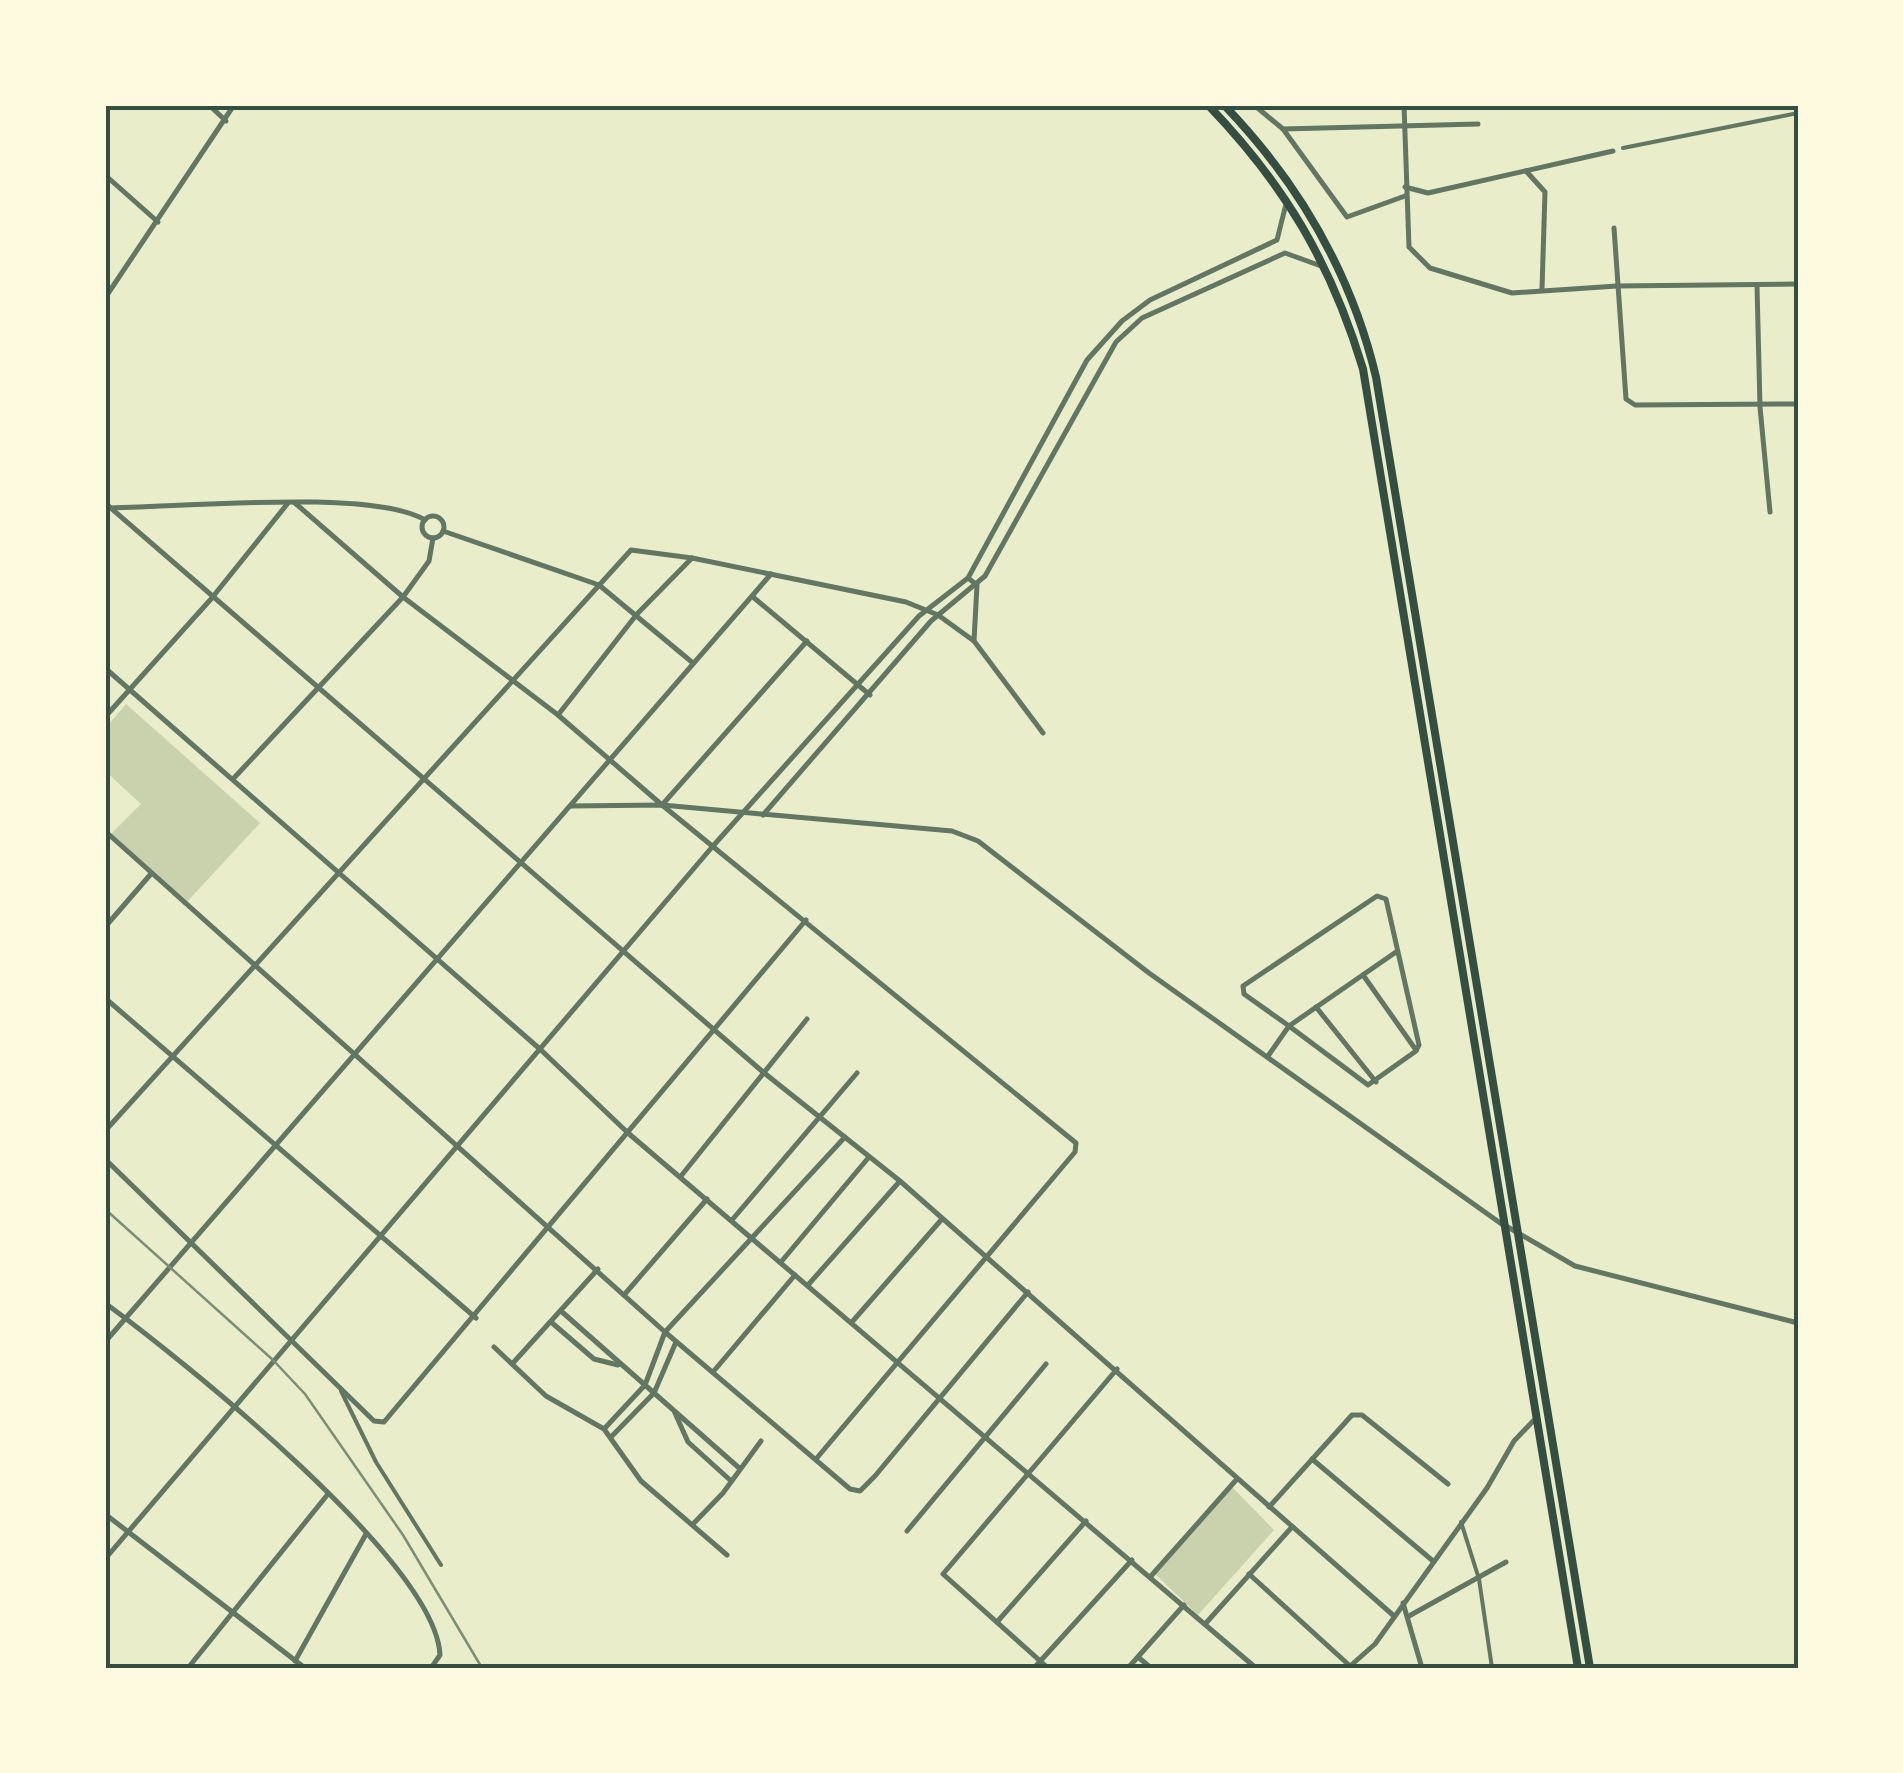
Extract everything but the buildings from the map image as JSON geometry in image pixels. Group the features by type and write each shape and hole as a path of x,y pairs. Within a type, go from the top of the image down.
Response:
{"highway":[{"path":"1208,105 1287,201 1329,270 1363,370 1578,1668"},
{"path":"1224,105 1272,158 1314,220 1367,340 1590,1668"}],"street":[{"path":"209,105 226,120"},
{"path":"105,298 234,105"},
{"path":"1254,105 1283,129 1347,217 1405,196"},
{"path":"1404,105 1409,247 1420,261 1512,293 1617,286 1798,284"},
{"path":"1624,148 1798,113"},
{"path":"1283,129 1478,124"},
{"path":"1405,187 1428,193 1614,151"},
{"path":"1526,171 1545,192 1542,289"},
{"path":"105,175 158,222"},
{"path":"1287,201 1278,240 1285,253 1329,270"},
{"path":"1614,228 1626,400 1635,405 1760,408 1798,404"},
{"path":"105,1559 713,846 926,609 968,578 1087,360 1110,334 1150,300 1278,240"},
{"path":"762,814 938,614 977,586 1116,342 1142,318 1285,253"},
{"path":"1757,285 1760,408 1770,512"},
{"path":"106,508 292,503 406,511 425,520 439,518 443,531"},
{"path":"292,503 403,596 558,714 662,806 1076,1143 1075,1152 816,1459"},
{"path":"105,716 292,503"},
{"path":"106,508 521,860 763,1072 900,1181 1394,1616"},
{"path":"425,520 423,530 433,538"},
{"path":"233,778 403,596 429,561 433,538 443,531"},
{"path":"443,531 599,585 694,664"},
{"path":"105,1131 632,550 772,574 938,614 974,641 1043,733"},
{"path":"558,714 638,614 692,558"},
{"path":"105,1342 772,574"},
{"path":"968,578 977,586"},
{"path":"974,641 977,586"},
{"path":"754,598 870,694"},
{"path":"662,806 807,641"},
{"path":"105,668 541,1050 628,1133 1256,1668"},
{"path":"570,806 662,806 762,814 952,831 978,841 1149,973 1503,1225 1575,1266 1798,1323"},
{"path":"105,832 552,1227 676,1342 850,1488 860,1491 868,1483 1028,1292"},
{"path":"105,926 150,875"},
{"path":"1377,896 1386,899 1419,1045 1416,1051 1376,1082 1363,1084 1289,1026 1244,994 1243,986 1377,896"},
{"path":"105,1159 374,1421 390,1419 806,920"},
{"path":"1268,1056 1289,1026 1396,952"},
{"path":"1363,975 1416,1051"},
{"path":"105,998 476,1318"},
{"path":"1316,1007 1376,1082"},
{"path":"680,1176 807,1019"},
{"path":"732,1220 857,1073"},
{"path":"604,1429 645,1386 665,1332 845,1137"},
{"path":"781,1262 870,1156"},
{"path":"808,1285 900,1181"},
{"path":"624,1295 708,1199"},
{"path":"852,1322 942,1218"},
{"path":"513,1363 598,1269"},
{"path":"713,1372 795,1274"},
{"path":"105,1303 234,1406 366,1534 401,1575 441,1650 432,1668"},
{"path":"561,1311 738,1467"},
{"path":"551,1322 594,1359 622,1365"},
{"path":"610,1437 654,1394 676,1342"},
{"path":"494,1347 546,1396 604,1429 641,1481 694,1523 726,1555"},
{"path":"907,1530 1046,1364"},
{"path":"1048,1668 943,1574 1117,1369"},
{"path":"337,1382 376,1462 441,1565"},
{"path":"673,1410 688,1442 730,1480"},
{"path":"1269,1507 1352,1415 1362,1415 1448,1484"},
{"path":"1249,1574 1349,1667 1369,1652 1514,1442 1536,1418"},
{"path":"694,1523 761,1440"},
{"path":"1312,1459 1433,1560"},
{"path":"1151,1576 1238,1479"},
{"path":"188,1668 328,1494"},
{"path":"105,1514 304,1668"},
{"path":"996,1622 1086,1521"},
{"path":"1461,1522 1479,1578 1492,1668"},
{"path":"1206,1622 1292,1527"},
{"path":"295,1660 366,1534"},
{"path":"1034,1668 1132,1560"},
{"path":"1410,1616 1506,1562"},
{"path":"1403,1603 1410,1616 1422,1668"},
{"path":"1128,1668 1184,1604"},
{"path":"1138,1656 1151,1668"}],"green space":[{"path":"126,704 260,823 185,904 108,837 141,804 105,771 105,729"},
{"path":"1232,1487 1274,1530 1198,1615 1154,1573"}],"railway":[{"path":"105,1209 273,1360 305,1394 403,1535 482,1668"}]}
